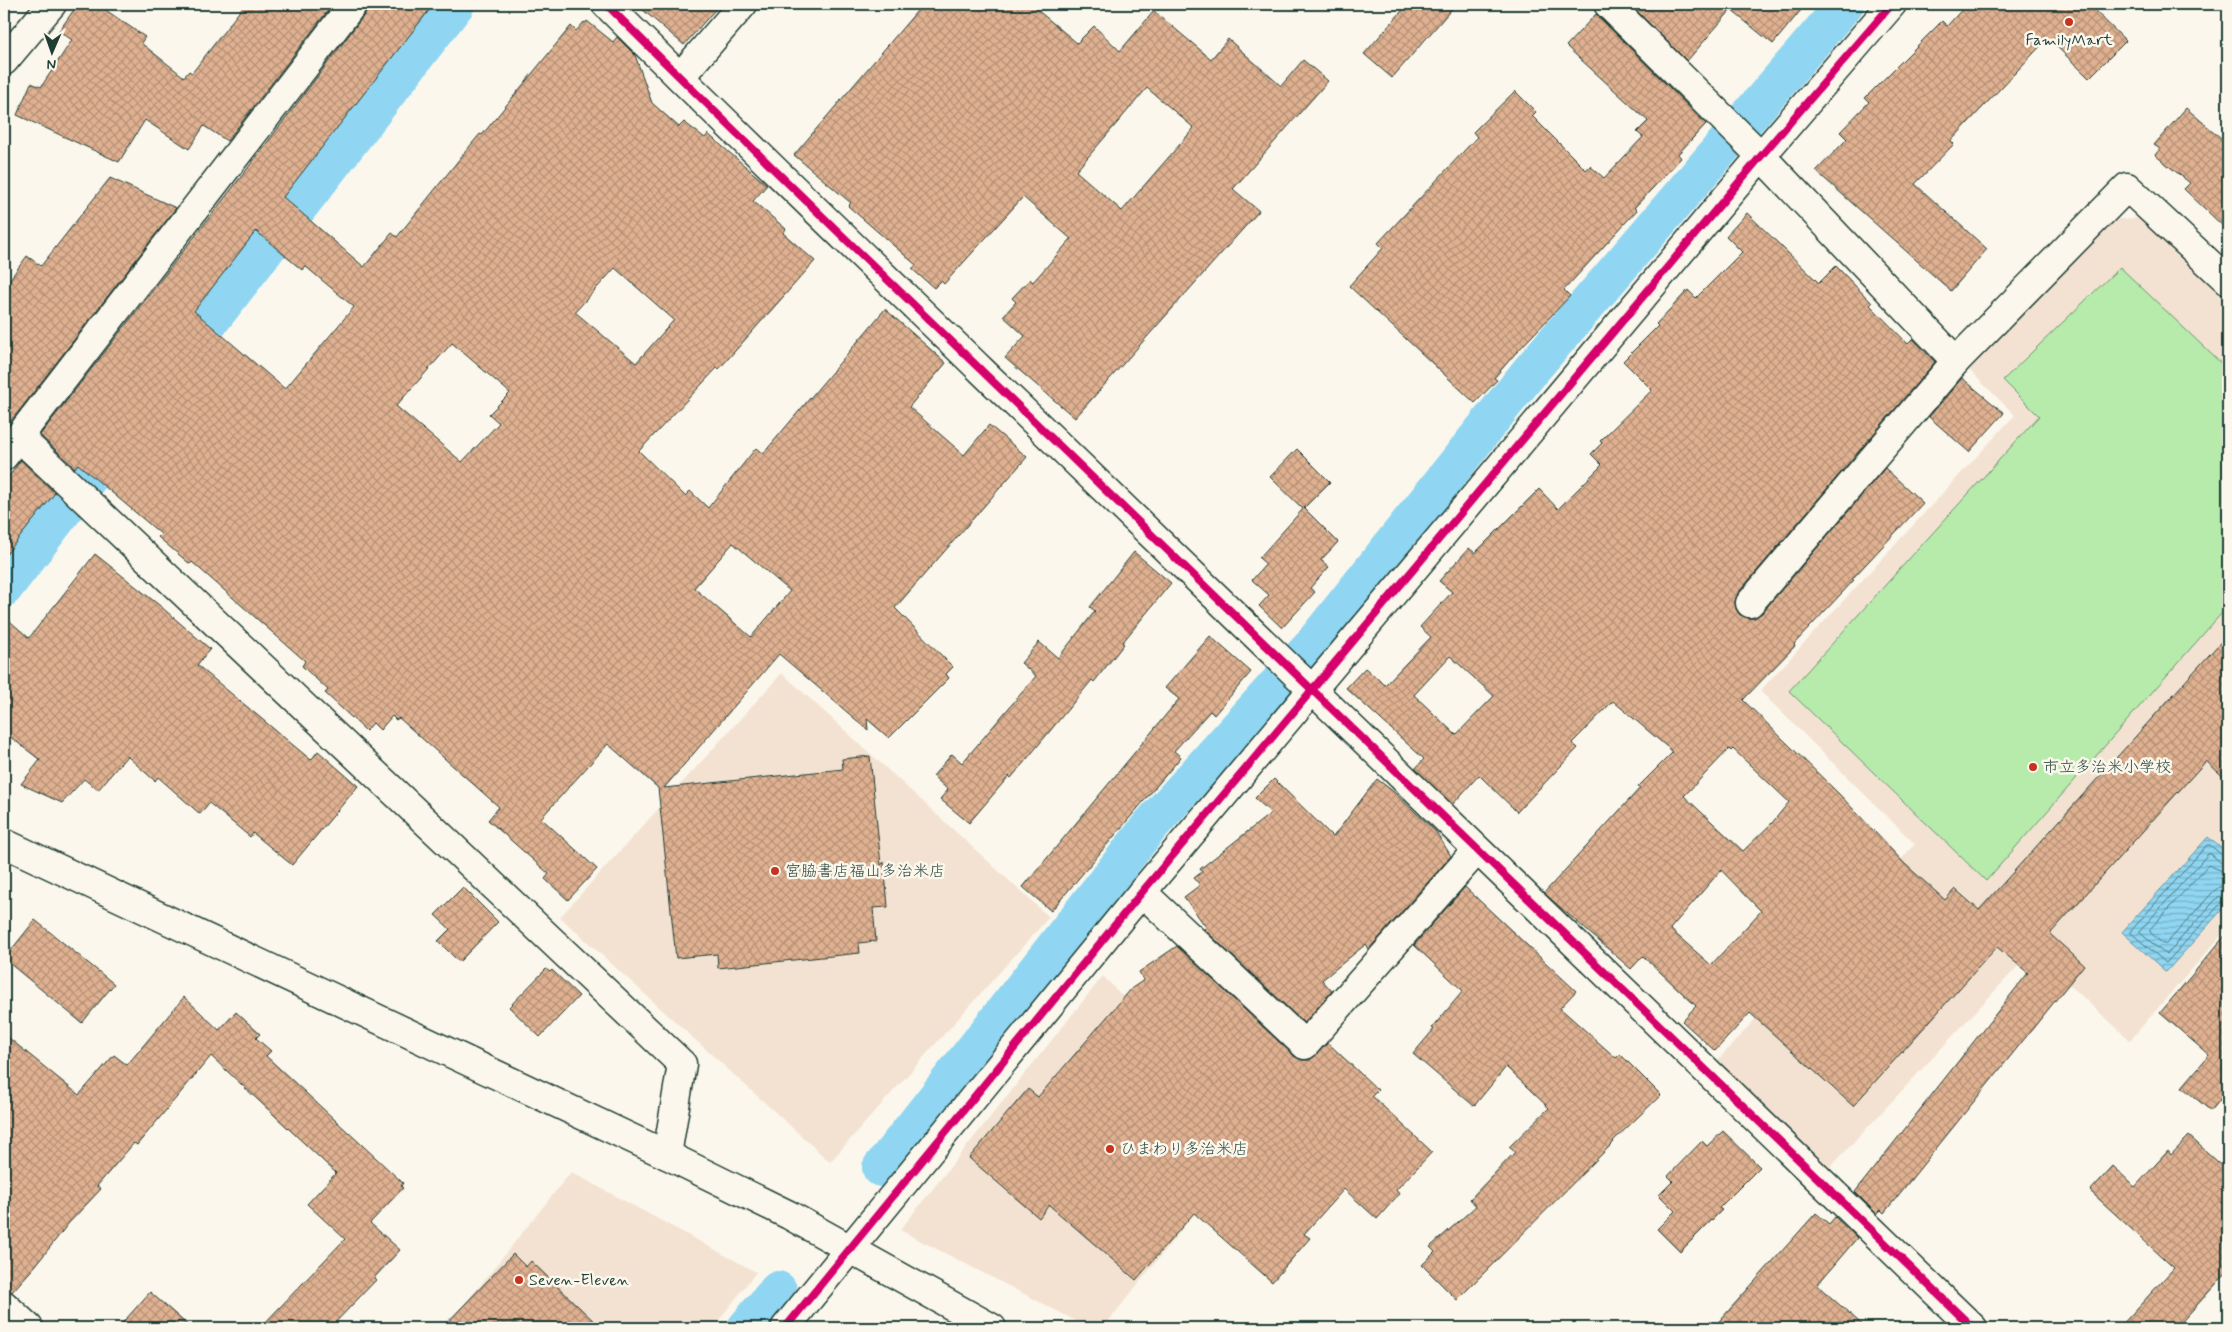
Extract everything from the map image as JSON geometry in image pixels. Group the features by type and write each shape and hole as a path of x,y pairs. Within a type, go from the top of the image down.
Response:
{"street":[{"path":"4,60 52,4"},
{"path":"353,4 11,447 682,1064 667,1155"},
{"path":"606,4 1282,664 1476,851 1591,958 1973,1328"},
{"path":"680,77 743,4"},
{"path":"1608,4 1755,150 1956,362"},
{"path":"785,1328 1142,892 1307,687 1755,150 1892,4"},
{"path":"1750,603 1956,362 2127,187 2228,281"},
{"path":"4,842 667,1155 789,1215 992,1328"},
{"path":"1142,892 1305,1045 1476,851"},
{"path":"4,1305 29,1328"}],"shaded area":[{"name":"市立多治米小学校","path":"2143,218 2228,303 2228,928 2130,1040 2032,951 1827,1171 1718,1060 1915,844 1760,691 2015,415 1964,365 2116,219"},
{"path":"782,673 1049,917 830,1162 560,917"},
{"path":"1103,976 1257,1135 1103,1328 1090,1328 900,1230"},
{"path":"571,1172 756,1272 713,1328 501,1328 470,1298"}],"green space":[{"path":"2120,267 2228,370 2228,606 1986,881 1789,691 2039,416 2003,380"}],"water":[{"path":"2208,837 2228,854 2228,903 2166,972 2122,932"}],"building":[{"path":"78,4 97,4 145,37 141,43 184,77 189,71 192,73 245,4 333,4 227,141 204,126 189,149 145,120 119,162 17,115 31,83 41,87 72,40 59,31"},
{"path":"368,4 434,4 283,197 364,267 392,233 397,237 465,152 480,134 482,135 571,26 576,31 587,21 613,42 617,37 635,55 652,103 679,127 684,122 705,138 708,134 767,185 753,201 786,229 783,233 815,261 719,369 717,368 639,451 685,496 690,491 708,508 756,448 763,454 885,309 946,363 909,407 964,455 989,425 1027,457 895,608 953,667 946,674 949,678 889,738 867,719 868,730 779,654 664,788 843,769 842,759 870,756 881,865 884,862 888,907 873,908 876,941 859,943 860,953 718,968 717,954 676,958 658,788 608,744 541,818 597,869 568,900 545,879 549,874 488,820 499,807 399,718 396,720 392,716 380,730 373,723 366,731 325,693 328,690 302,666 305,661 192,562 190,564 158,537 161,534 78,464 75,468 40,435 365,14","holes":["256,231 302,270 305,266 354,307 285,389 194,311","615,268 674,320 636,363 575,312","452,343 510,393 489,414 499,423 462,462 396,406","733,543 790,591 751,637 694,588"]},
{"path":"636,4 720,4 684,45"},
{"path":"923,4 1030,4 1077,43 1094,26 1120,51 1154,11 1211,59 1228,39 1281,86 1303,60 1328,81 1233,189 1259,211 1075,418 1005,358 1025,336 1003,316 1016,302 1012,298 1030,279 1033,282 1071,239 1023,197 944,284 941,281 934,288 912,269 916,265 848,206 851,203 794,155","holes":["1147,88 1194,128 1122,211 1076,171"]},
{"path":"1408,4 1456,4 1392,78 1364,54"},
{"path":"1630,4 1806,4 1773,44 1731,10 1687,61"},
{"path":"1967,4 2088,4 2126,41 2089,78 2048,38 1951,141 1954,144 1915,184 1987,249 1951,291 1816,171 1847,139 1840,132 1869,102 1865,98 1942,21 1947,26"},
{"path":"1596,14 1706,124 1678,154 1681,158 1634,208 1637,210 1564,290 1570,296 1514,355 1494,378 1497,380 1475,403 1349,286 1383,248 1378,243 1477,137 1473,132 1515,91 1536,112 1532,116 1586,170 1590,166 1604,178 1643,137 1637,132 1648,121 1566,46"},
{"path":"2186,108 2228,144 2228,231 2184,189 2190,183 2155,155 2160,149 2154,145"},
{"path":"110,178 176,208 5,429 4,287 27,256 41,266"},
{"path":"1747,213 1819,283 1836,266 1908,344 1913,339 1935,362 1738,593 1735,601 1736,609 1740,615 1755,618 1762,613 1885,468 1923,503 1852,579 1854,580 1794,644 1795,646 1743,700 1839,794 1905,864 1945,900 1955,889 1979,910 2228,634 2228,781 2206,761 2050,934 2084,965 1884,1213 1881,1210 1877,1214 1855,1192 2028,973 1997,947 1853,1106 1750,1013 1715,1051 1682,1021 1696,1006 1643,956 1631,969 1544,893 1640,788 1638,787 1673,752 1613,701 1572,743 1578,748 1517,812 1479,775 1452,805 1415,769 1424,759 1346,688 1365,668 1385,685 1431,637 1420,627 1452,592 1439,581 1469,548 1475,553 1539,489 1558,509 1602,465 1591,454 1602,443 1600,441 1652,390 1623,361 1658,326 1656,324 1688,290 1696,298 1742,252 1726,236","holes":["1450,656 1494,696 1456,735 1414,695","1729,749 1731,751 1733,749 1789,802 1772,823 1743,851 1684,796","1721,870 1761,911 1711,965 1670,929"]},
{"path":"1962,378 2004,413 1969,452 1929,417"},
{"path":"1297,449 1330,482 1304,508 1338,542 1321,560 1329,567 1310,588 1315,592 1282,628 1259,606 1269,595 1252,580 1266,564 1259,558 1303,509 1270,477"},
{"path":"21,460 55,493 4,557 4,483"},
{"path":"1134,552 1171,583 1122,643 1124,644 1094,682 1092,680 1011,778 1009,776 969,823 940,799 948,790 933,776 952,754 962,763 1036,676 1021,663 1039,642 1058,658 1095,611 1090,607"},
{"path":"95,554 210,649 197,665 311,760 318,751 358,786 292,865 253,833 250,837 209,803 200,814 158,777 155,781 127,756 98,790 84,779 62,803 21,784 40,760 4,732 4,616 29,638"},
{"path":"1210,636 1251,672 1214,715 1210,711 1174,751 1181,757 1051,911 1023,887 1179,699 1165,688"},
{"path":"1274,779 1333,837 1377,779 1394,792 1436,832 1451,856 1369,949 1366,944 1322,980 1332,991 1304,1023 1204,929 1206,927 1184,897 1200,885 1194,878 1202,872 1200,869 1271,813 1255,798"},
{"path":"463,887 498,922 459,962 438,941 450,929 435,915"},
{"path":"1465,887 1576,991 1560,1008 1616,1058 1620,1054 1661,1095 1613,1141 1457,1300 1422,1265 1435,1252 1430,1247 1476,1206 1470,1199 1515,1152 1509,1147 1549,1108 1506,1067 1474,1106 1413,1054 1463,991 1414,945"},
{"path":"35,920 114,984 82,1023 4,959"},
{"path":"2228,932 2228,1090 2211,1111 2182,1087 2209,1055 2160,1013"},
{"path":"1177,946 1295,1057 1302,1060 1310,1060 1328,1043 1378,1090 1372,1096 1432,1152 1396,1190 1399,1194 1377,1219 1344,1189 1304,1234 1310,1238 1272,1282 1194,1213 1136,1280 1049,1205 1039,1218 969,1158 1028,1089 1038,1097 1132,988 1144,980 1139,972"},
{"path":"546,969 550,972 552,970 579,996 540,1037 509,1007"},
{"path":"184,997 219,1030 236,1012 260,1034 256,1038 271,1051 266,1056 403,1183 401,1186 403,1188 370,1223 400,1250 374,1278 376,1280 330,1328 260,1328 345,1239 307,1204 336,1173 211,1056 137,1145 134,1143 97,1186 101,1189 68,1224 36,1265 12,1292 4,1290 4,1034 79,1095 114,1055 127,1065"},
{"path":"1723,1131 1760,1167 1719,1208 1722,1210 1680,1252 1657,1229 1675,1211 1659,1195 1673,1181 1668,1176 1702,1141 1707,1146"},
{"path":"2189,1136 2228,1171 2228,1271 2176,1328 2119,1328 2174,1268 2090,1191 2113,1166 2135,1187 2168,1151 2171,1155"},
{"path":"1816,1213 1829,1224 1835,1217 1857,1238 1817,1285 1866,1328 1713,1328"},
{"name":"Seven-Eleven","path":"513,1254 526,1267 531,1261 601,1328 442,1328"},
{"path":"150,1292 191,1328 118,1328"}],"waterway":[{"path":"177,364 456,4"},
{"path":"881,1168 1150,826 1310,648 1531,370 1845,4"},
{"path":"4,588 123,433"},
{"path":"746,1328 778,1290"}],"cycle path":[{"path":"606,4 1229,611 1973,1328"},
{"path":"785,1328 1142,892 1761,156 1892,4"}],"place":[{"name":"FamilyMart","path":"2069,22"},
{"name":"市立多治米小学校","path":"2033,767"},
{"name":"宮脇書店福山多治米店","path":"775,871"},
{"name":"ひまわり多治米店","path":"1110,1149"},
{"name":"Seven-Eleven","path":"519,1280"}]}
